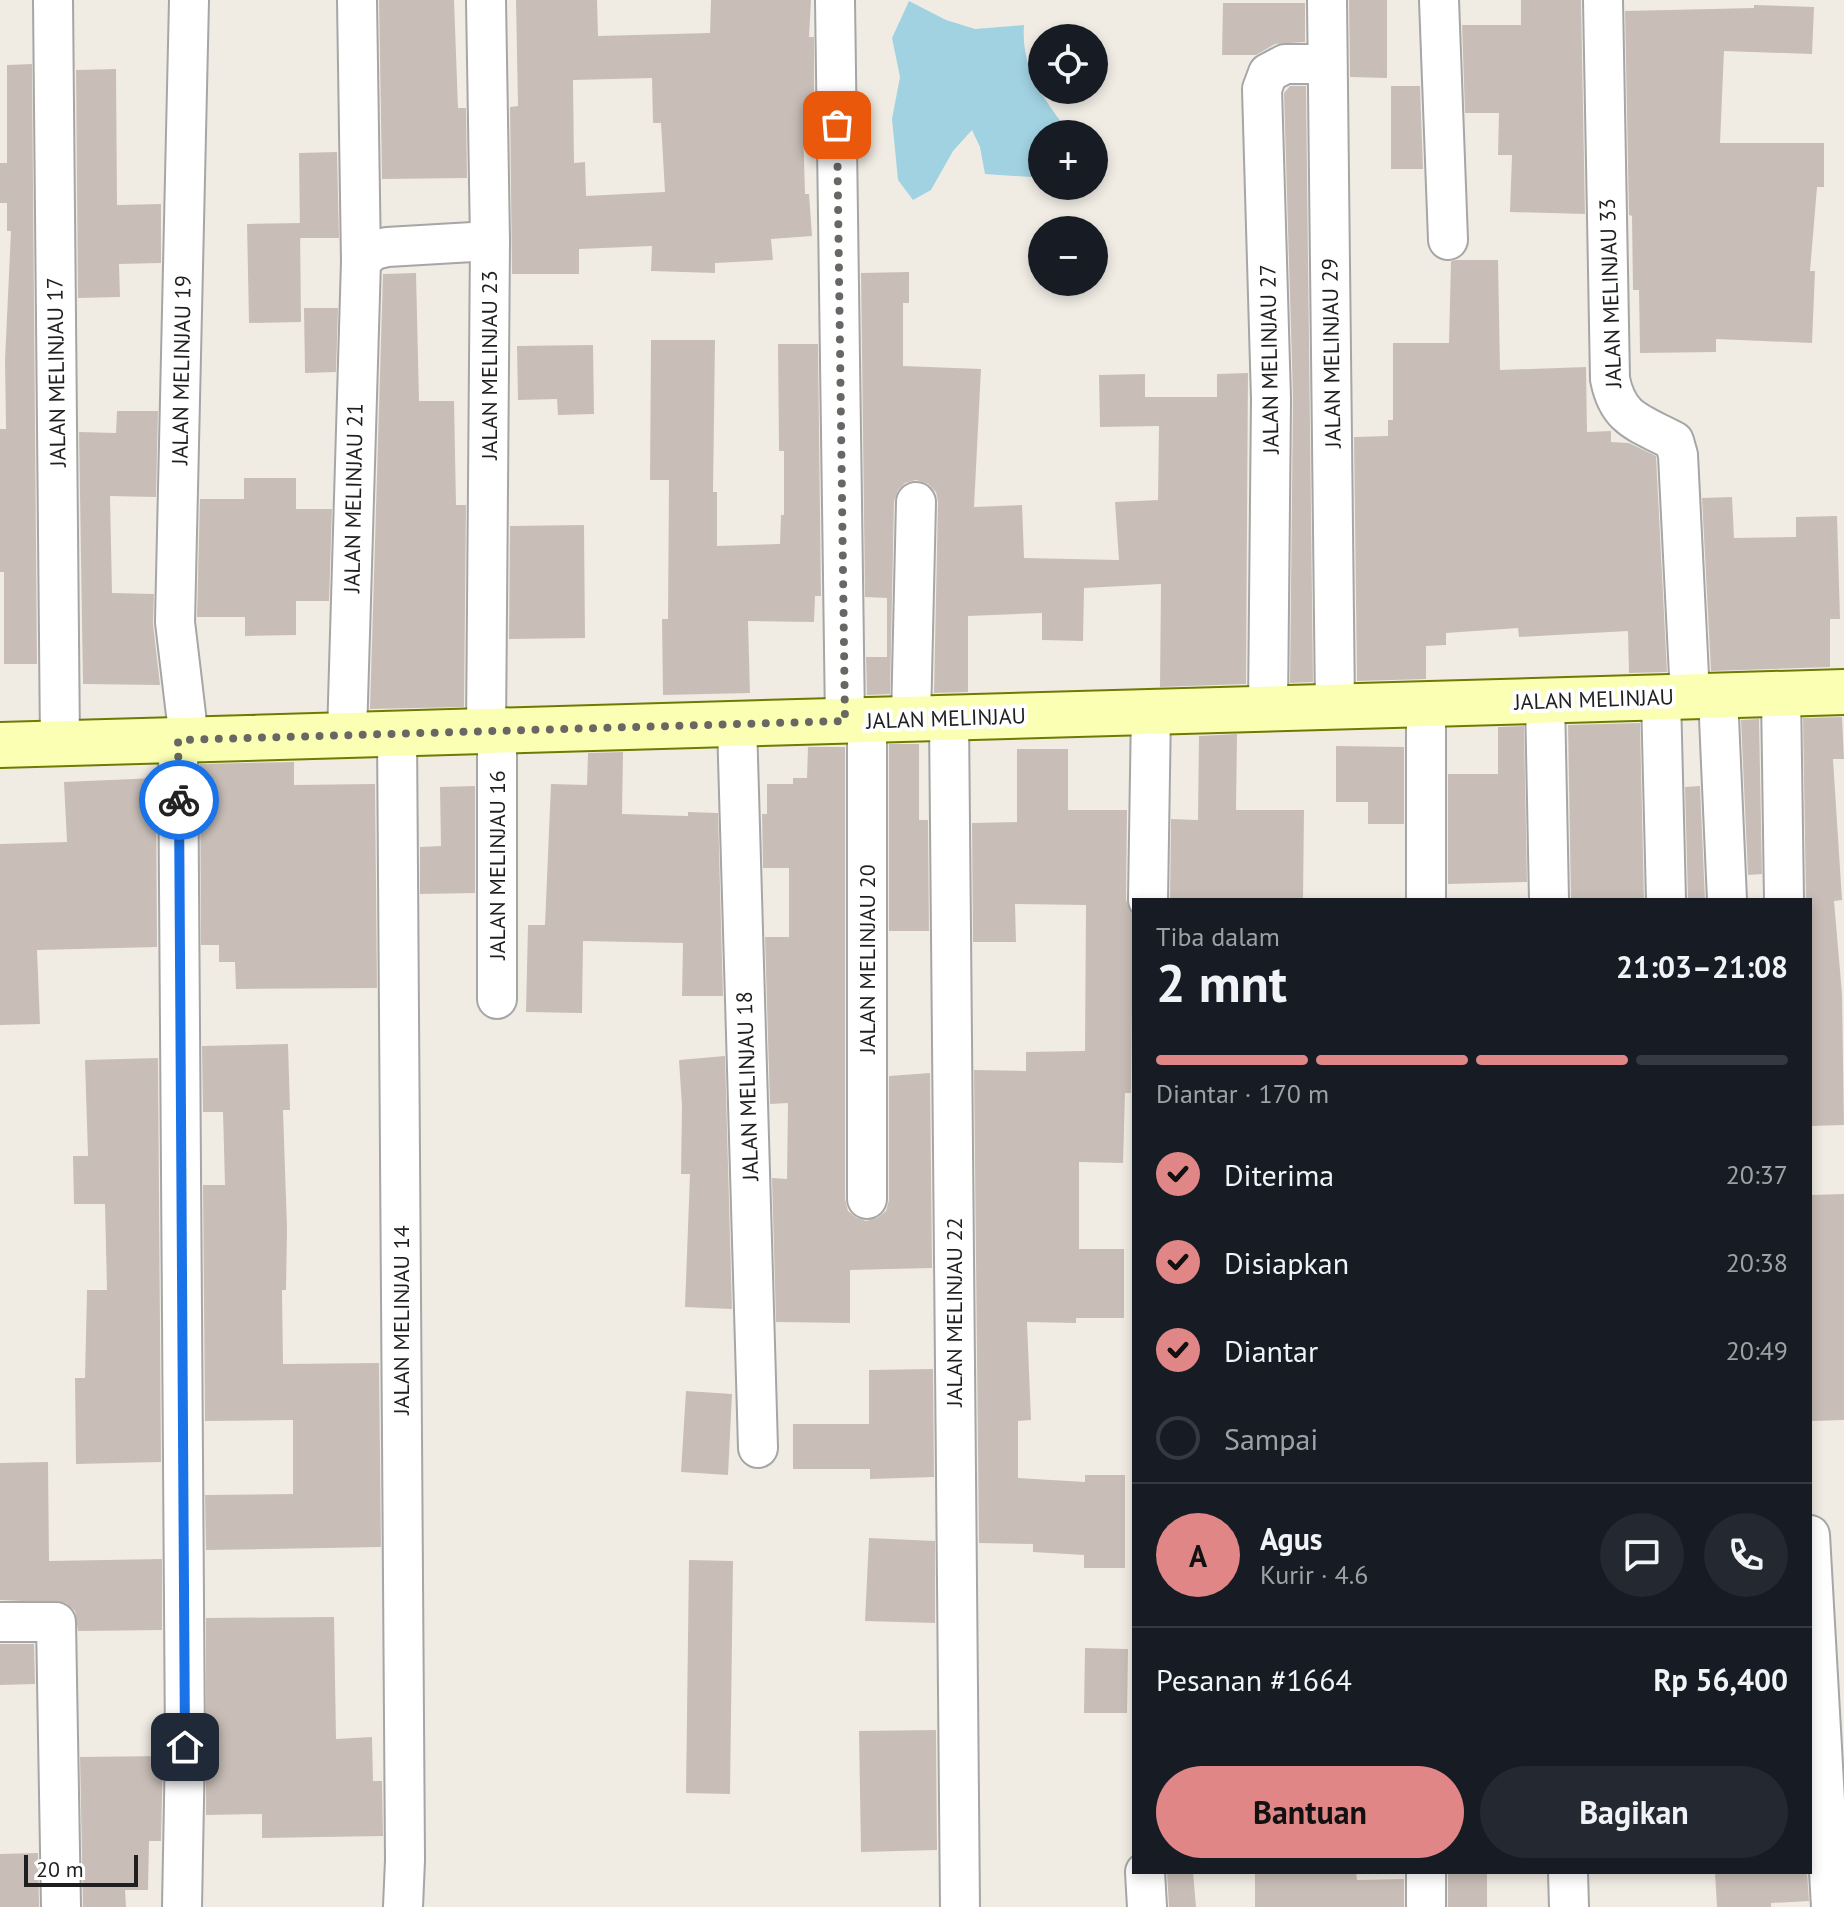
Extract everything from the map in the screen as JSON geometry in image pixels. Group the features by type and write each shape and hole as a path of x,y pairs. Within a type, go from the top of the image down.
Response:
{"street":[{"name":"JALAN MELINJAU 17","path":"53,0 60,744"},
{"name":"JALAN MELINJAU 19","path":"182,1907 185,1731 184,740 175,622 189,0"},
{"name":"JALAN MELINJAU 21","path":"347,735 361,261 357,0"},
{"name":"JALAN MELINJAU 23","path":"486,0 492,730"},
{"name":"JALAN MELINJAU 20","path":"835,0 867,1199"},
{"name":"JALAN MELINJAU 29","path":"1327,0 1335,706"},
{"path":"1439,0 1448,240"},
{"name":"JALAN MELINJAU 33","path":"1603,0 1610,379 1614,399 1624,415 1674,441 1678,455 1690,696"},
{"name":"JALAN MELINJAU 27","path":"1268,708 1271,399 1262,89 1268,73 1285,64 1327,64"},
{"path":"361,261 374,250 387,247 490,241"},
{"name":"JALAN MELINJAU 22","path":"916,502 930,718 960,1907"},
{"name":"JALAN MELINJAU","path":"0,745 1844,692"},
{"path":"1781,694 1784,898"},
{"path":"1666,898 1690,696"},
{"path":"1690,696 1727,898"},
{"path":"1545,700 1549,898"},
{"path":"1426,704 1426,898"},
{"path":"1148,898 1151,711"},
{"name":"JALAN MELINJAU 18","path":"737,724 758,1448"},
{"name":"JALAN MELINJAU 16","path":"492,730 497,999"},
{"name":"JALAN MELINJAU 14","path":"397,733 403,1907"},
{"path":"1812,1570 1831,1907"},
{"path":"0,1622 56,1622 61,1907"},
{"path":"1145,1874 1147,1907"},
{"path":"1426,1874 1426,1907"},
{"path":"1568,1874 1569,1907"}],"water":[{"path":"909,1 946,20 975,29 1024,25 1028,104 1049,104 1060,120 1028,120 1028,177 985,174 980,147 972,130 953,151 931,190 913,200 898,180 892,119 900,77 892,38"}],"building":[{"path":"379,0 454,0 458,108 466,108 467,178 382,179"},
{"path":"516,0 597,0 598,36 710,33 711,0 811,0 809,37 814,37 814,125 803,125 805,194 809,194 812,236 771,239 773,260 715,263 715,273 651,271 652,246 579,249 579,274 512,274 510,107 518,106","holes":["652,78 653,123 661,123 665,192 586,196 585,162 574,163 573,80"]},
{"path":"1349,0 1387,0 1387,78 1350,77"},
{"path":"1521,0 1581,0 1585,214 1510,212 1512,155 1498,155 1499,113 1465,113 1462,25 1521,25"},
{"path":"1223,3 1305,3 1305,42 1275,44 1256,55 1222,55"},
{"path":"1754,5 1814,7 1812,54 1724,51 1720,143 1824,143 1824,187 1817,187 1810,271 1815,271 1812,343 1716,339 1716,352 1640,353 1639,290 1633,290 1632,216 1629,215 1625,11 1754,8"},
{"path":"32,64 37,664 4,664 4,572 0,572 0,429 6,429 5,360 11,231 7,231 7,203 0,203 0,163 7,163 7,65"},
{"path":"116,69 117,205 161,204 161,263 119,264 120,297 78,298 76,70"},
{"path":"1290,86 1306,86 1313,682 1290,683 1293,398 1284,93"},
{"path":"1391,86 1420,86 1423,169 1391,169"},
{"path":"337,152 339,238 300,238 299,153"},
{"path":"300,223 301,322 249,323 247,224"},
{"path":"1498,260 1500,370 1586,367 1587,432 1611,431 1611,442 1629,443 1656,456 1667,672 1629,673 1628,631 1519,637 1518,628 1446,633 1446,645 1426,646 1426,679 1357,681 1354,437 1388,436 1388,420 1393,420 1393,343 1449,343 1451,261"},
{"path":"909,272 909,303 903,303 903,366 981,369 974,507 1022,505 1024,558 1119,560 1115,502 1158,500 1159,426 1100,427 1099,375 1145,374 1145,397 1217,397 1217,374 1248,373 1246,684 1160,687 1161,584 1084,588 1083,641 1042,640 1042,613 968,616 968,692 934,693 938,502 936,492 928,484 916,480 905,483 898,490 894,502 890,694 867,695 866,657 887,657 887,598 865,597 861,273"},
{"path":"416,273 419,401 454,401 456,505 466,505 464,707 370,709 383,274"},
{"path":"304,308 338,308 336,372 305,373"},
{"path":"651,340 715,340 713,492 717,492 717,546 780,544 781,515 784,515 784,451 779,451 778,344 818,344 821,596 815,596 814,622 748,621 750,693 663,695 662,619 668,619 669,480 650,480"},
{"path":"593,345 594,414 558,415 557,399 518,400 517,346"},
{"path":"117,411 158,411 156,497 110,496 112,593 154,594 153,624 160,685 83,684 79,432 116,433"},
{"path":"244,478 296,478 296,509 332,509 329,601 296,601 296,635 245,636 245,617 197,617 200,499 244,499"},
{"path":"1732,497 1734,538 1796,537 1796,517 1837,516 1840,619 1830,619 1830,667 1711,671 1702,498"},
{"path":"584,525 585,638 509,639 510,526"},
{"path":"1842,717 1844,759 1833,759 1842,900 1834,901 1842,994 1844,1125 1812,1126 1812,898 1806,898 1803,718"},
{"path":"1759,719 1762,874 1748,875 1741,720"},
{"path":"1640,723 1644,898 1571,898 1568,725"},
{"path":"1524,726 1527,882 1448,884 1448,774 1498,774 1498,727"},
{"path":"1237,734 1236,810 1304,810 1303,898 1170,898 1171,819 1198,820 1199,736"},
{"path":"889,744 919,744 919,820 928,820 929,931 889,931"},
{"path":"1336,746 1404,747 1404,824 1368,824 1368,802 1336,802"},
{"path":"808,747 845,747 845,1199 848,1211 857,1218 866,1221 877,1218 886,1211 889,1200 889,1076 930,1073 932,1268 850,1270 850,1323 776,1322 772,1178 787,1179 788,1103 770,1104 765,937 789,937 789,868 763,868 762,814 767,814 767,784 793,784 793,778 807,778"},
{"path":"1017,749 1068,749 1068,810 1127,810 1126,900 1132,914 1131,1093 1125,1093 1123,1163 1079,1162 1079,1249 1124,1249 1124,1318 1076,1318 1076,1323 1027,1322 1031,1420 1018,1421 1018,1478 1085,1482 1085,1475 1125,1475 1125,1568 1084,1568 1084,1555 1033,1552 1033,1544 979,1543 974,1070 1026,1071 1026,1052 1085,1051 1086,905 1015,904 1016,942 973,942 972,823 1017,822"},
{"path":"623,752 622,814 688,816 688,812 718,813 723,996 682,996 683,943 583,941 582,1013 526,1012 528,925 545,925 551,784 587,785 588,753"},
{"path":"294,762 294,785 375,784 377,988 236,989 235,962 219,962 219,945 201,945 200,764"},
{"path":"156,778 157,947 37,950 40,1024 0,1025 0,844 67,842 64,782"},
{"path":"475,786 475,893 420,894 420,847 441,846 440,787"},
{"path":"1700,786 1705,898 1688,898 1685,787"},
{"path":"288,1044 290,1110 283,1110 287,1229 286,1290 282,1290 283,1364 379,1363 381,1547 206,1550 205,1495 293,1494 293,1420 205,1421 203,1185 225,1185 223,1112 203,1112 202,1046"},
{"path":"725,1056 732,1309 685,1307 690,1174 681,1174 679,1060"},
{"path":"158,1058 161,1462 76,1464 75,1378 85,1378 87,1290 107,1290 105,1204 74,1204 73,1156 88,1156 85,1060"},
{"path":"1844,1194 1844,1420 1812,1421 1812,1195"},
{"path":"933,1369 934,1477 870,1479 870,1469 793,1469 793,1424 869,1424 869,1370"},
{"path":"686,1391 732,1394 728,1475 681,1472"},
{"path":"48,1462 49,1561 162,1559 162,1630 78,1631 75,1611 66,1603 0,1600 0,1463"},
{"path":"869,1538 935,1541 935,1623 865,1621"},
{"path":"689,1560 733,1561 730,1794 686,1793"},
{"path":"334,1617 336,1739 372,1737 373,1781 382,1781 383,1836 262,1838 262,1814 206,1815 206,1618"},
{"path":"0,1644 34,1644 35,1684 0,1685"},
{"path":"1085,1648 1128,1649 1127,1713 1084,1713"},
{"path":"936,1730 937,1850 861,1852 859,1731"},
{"path":"163,1756 161,1841 149,1841 148,1890 125,1890 126,1907 83,1907 80,1757"},
{"path":"38,1853 39,1907 0,1907 0,1854"},
{"path":"1167,1874 1193,1874 1196,1907 1169,1907"},
{"path":"1255,1874 1356,1874 1357,1880 1404,1879 1404,1907 1255,1907"},
{"path":"1448,1874 1487,1874 1487,1907 1448,1907"},
{"path":"1715,1874 1807,1874 1809,1901 1771,1903 1771,1907 1717,1907"}],"way so far":[{"path":"179,800 178,740 845,721 837,125"}],"route":[{"path":"179,800 185,1747"}]}
